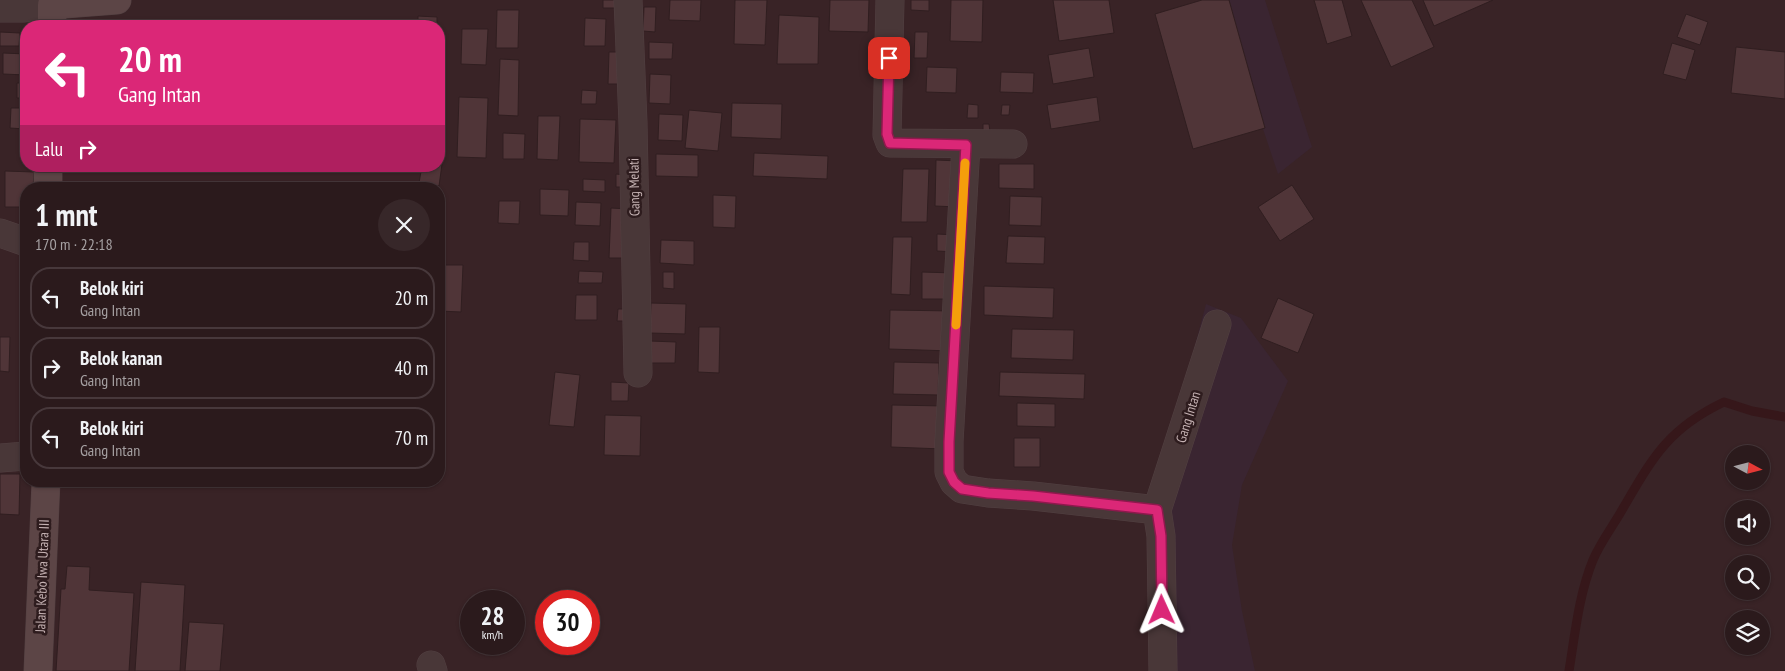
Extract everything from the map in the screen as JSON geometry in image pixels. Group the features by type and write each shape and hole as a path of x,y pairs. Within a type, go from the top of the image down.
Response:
{"street":[{"path":"15,5 52,16 117,0"},
{"name":"Gang Melati","path":"628,0 633,123 638,373"},
{"path":"890,0 888,140 892,144 1013,144"},
{"path":"966,145 949,442 949,472 954,482 962,489 988,493 1033,496 1157,510"},
{"path":"0,233 20,240"},
{"name":"Gang Intan","path":"1163,671 1161,536 1157,510 1217,324"},
{"path":"0,458 20,456"},
{"name":"Jalan Kebo Iwa Utara III","path":"38,671 46,487"}],"shaded area":[{"path":"1220,0 1265,0 1312,147 1278,174"},
{"path":"1206,304 1241,318 1288,381 1242,485 1232,545 1242,611 1255,671 1149,671 1149,519"}],"building":[{"path":"603,0 620,0 620,8 603,8"},
{"path":"670,0 701,0 700,21 669,20"},
{"path":"735,0 767,0 765,45 734,44"},
{"path":"830,0 869,0 868,32 829,31"},
{"path":"911,0 929,0 929,11 911,10"},
{"path":"951,0 983,0 982,42 950,41"},
{"path":"1053,0 1109,0 1114,33 1059,41"},
{"path":"1202,0 1229,0 1265,128 1193,149 1155,14"},
{"path":"1314,0 1342,0 1352,36 1327,44"},
{"path":"1361,0 1412,0 1434,47 1391,67"},
{"path":"1423,0 1493,0 1434,26"},
{"path":"644,7 656,7 655,32 643,31"},
{"path":"497,10 519,10 518,48 496,48"},
{"path":"1686,14 1708,22 1700,45 1677,37"},
{"path":"779,15 819,17 818,64 777,64"},
{"path":"418,16 437,17 437,20 418,20"},
{"path":"585,18 606,19 605,46 584,46"},
{"path":"462,29 488,29 486,65 461,64"},
{"path":"0,32 20,33 19,46 0,46"},
{"path":"915,32 928,32 927,58 914,58"},
{"path":"649,42 673,43 672,59 649,59"},
{"path":"1672,43 1695,50 1686,80 1663,74"},
{"path":"1736,47 1785,52 1785,99 1731,93"},
{"path":"1089,48 1094,77 1053,84 1048,55"},
{"path":"609,52 623,52 623,84 608,84"},
{"path":"3,53 20,54 20,75 3,74"},
{"path":"500,59 519,60 518,116 498,115"},
{"path":"927,67 957,68 956,93 926,92"},
{"path":"1001,72 1034,73 1033,93 1000,92"},
{"path":"650,74 671,75 670,104 649,103"},
{"path":"17,83 20,83 20,98 17,98"},
{"path":"582,90 597,91 596,104 581,104"},
{"path":"459,97 488,98 486,158 457,157"},
{"path":"1097,97 1100,121 1051,129 1047,105"},
{"path":"732,103 782,104 781,139 731,137"},
{"path":"968,104 978,105 978,118 967,118"},
{"path":"1002,105 1010,105 1009,115 1001,115"},
{"path":"11,108 20,108 20,129 10,128"},
{"path":"689,110 722,113 718,151 685,148"},
{"path":"659,114 683,115 682,141 658,140"},
{"path":"538,116 560,116 558,160 537,159"},
{"path":"580,119 616,120 614,163 579,162"},
{"path":"983,124 989,124 990,132 983,131"},
{"path":"503,133 525,134 524,159 503,159"},
{"path":"754,153 828,156 827,179 753,176"},
{"path":"656,154 698,155 698,177 656,176"},
{"path":"936,160 959,161 958,207 935,206"},
{"path":"999,164 1034,164 1034,189 999,188"},
{"path":"903,169 929,169 927,222 901,222"},
{"path":"5,171 34,172 33,182 20,182 20,207 5,207"},
{"path":"421,172 441,172 440,182 419,182"},
{"path":"616,174 626,175 626,187 616,187"},
{"path":"583,179 605,180 605,192 583,191"},
{"path":"1292,185 1314,219 1280,241 1258,207"},
{"path":"540,189 569,190 568,216 540,215"},
{"path":"713,195 736,196 735,228 713,227"},
{"path":"1010,196 1042,197 1041,226 1009,225"},
{"path":"499,201 520,201 519,224 498,223"},
{"path":"576,202 601,203 600,226 575,225"},
{"path":"611,208 629,209 628,258 609,258"},
{"path":"937,234 957,235 956,252 937,251"},
{"path":"1008,236 1045,237 1044,264 1006,263"},
{"path":"893,237 912,237 910,295 891,294"},
{"path":"661,240 694,241 694,265 660,263"},
{"path":"574,242 589,242 589,261 573,260"},
{"path":"445,265 463,265 461,312 445,311"},
{"path":"579,271 603,272 602,283 578,283"},
{"path":"663,272 674,272 674,289 663,288"},
{"path":"922,272 954,273 952,299 922,299"},
{"path":"984,286 1054,288 1053,318 984,315"},
{"path":"576,295 597,295 597,320 575,320"},
{"path":"1278,298 1314,314 1298,353 1261,338"},
{"path":"651,303 686,304 685,334 650,333"},
{"path":"618,309 628,309 628,321 617,321"},
{"path":"890,310 953,311 952,351 889,349"},
{"path":"699,327 720,327 719,373 698,372"},
{"path":"1012,329 1074,330 1073,360 1011,358"},
{"path":"0,337 10,337 9,372 0,371"},
{"path":"650,341 676,342 675,363 650,363"},
{"path":"894,362 939,363 938,395 893,394"},
{"path":"555,372 580,375 574,427 549,425"},
{"path":"1000,372 1085,374 1084,399 999,396"},
{"path":"611,382 629,383 628,401 611,401"},
{"path":"1017,403 1055,404 1055,427 1017,426"},
{"path":"892,405 944,406 943,449 891,447"},
{"path":"605,415 641,416 640,456 604,455"},
{"path":"1014,438 1040,438 1040,467 1014,467"},
{"path":"0,474 20,474 19,515 0,514"},
{"path":"67,566 90,567 89,590 134,593 129,671 56,671 61,589 65,589"},
{"path":"141,582 185,585 180,671 135,671"},
{"path":"189,622 224,624 220,671 185,671"}],"waterway":[{"path":"1569,671 1581,600 1593,560 1643,475 1663,447 1688,423 1724,402 1752,411 1785,417"}],"slow traffic":[{"path":"956,325 965,163"}],"route":[{"path":"889,58 887,134 890,143 966,145 949,442 949,472 954,482 962,489 1157,510 1161,536 1162,610"}]}
